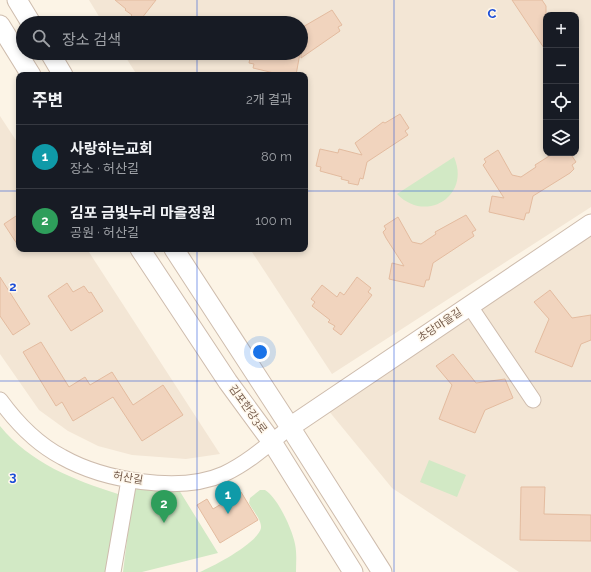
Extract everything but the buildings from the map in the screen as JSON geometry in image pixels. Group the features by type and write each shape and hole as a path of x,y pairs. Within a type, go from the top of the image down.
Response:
{"street":[{"path":"17,0 27,16"},
{"path":"0,26 16,51"},
{"path":"22,60 29,72"},
{"path":"54,60 62,72"},
{"name":"초당마을길","path":"290,427 591,224"},
{"name":"김포한강3로","path":"142,252 228,382 272,442 353,572"},
{"path":"176,252 382,572"},
{"path":"469,305 533,400"},
{"name":"허산길","path":"0,400 20,425 46,447 61,457 86,468 129,480 179,483 212,478 234,468 272,442 290,427"},
{"path":"113,572 129,480"}],"shaded area":[{"path":"89,0 591,0 591,207 332,374 252,252 308,252 308,72 135,72 127,60 308,60 308,16 99,16"},
{"path":"0,116 16,140 16,252 89,252 220,454 186,459 132,455 98,446 68,431 39,410 0,354"},
{"path":"591,225 591,572 519,572 392,488 328,410"}],"green space":[{"path":"454,157 458,171 456,183 451,194 443,201 432,206 421,206 408,203 397,194"},
{"path":"0,426 25,450 54,469 85,483 118,494 119,497 105,572 0,572"},
{"path":"429,460 466,475 457,497 420,482"},
{"path":"138,488 179,490 218,553 142,572 123,572 133,492"},
{"path":"260,490 265,490 270,494 288,522 296,547 296,572 200,572 235,553 258,534 261,525 249,503 250,498"}],"place":[{"name":"사랑하는교회","path":"228,514"},
{"name":"김포 금빛누리 마을정원","path":"164,523"}]}
